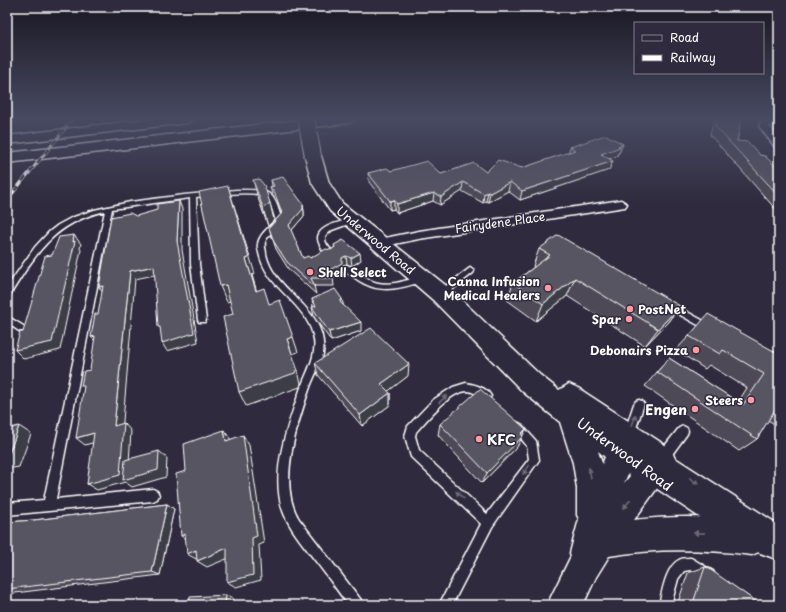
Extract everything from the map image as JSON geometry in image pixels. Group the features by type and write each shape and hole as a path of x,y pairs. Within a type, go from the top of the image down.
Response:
{"main road":[{"path":"7,158 99,148"},
{"name":"Underwood Road","path":"311,148 316,176 325,194 352,221 441,294 531,383 570,414 625,445"},
{"name":"Underwood Road","path":"486,337 625,445 656,466"},
{"path":"570,414 587,458 592,481 592,544"},
{"path":"565,605 592,544 625,445"},
{"path":"592,544 656,466"},
{"path":"592,544 635,535 673,532 711,534 770,542"}],"street":[{"name":"Fairydene Place","path":"380,243 419,235 621,204"},
{"name":"Underwood Road","path":"656,466 770,542"}],"lane":[{"path":"7,293 30,258 60,228 82,216 109,208 148,201 243,191 267,193 271,197 279,221 266,234 261,244 269,273 276,282 302,306 312,320 320,344 319,354 293,425 284,470 284,485 288,510 305,536 356,605"},
{"path":"193,196 195,264 202,320"},
{"path":"49,505 109,208"},
{"path":"331,254 321,245 320,240 322,233 352,221"},
{"path":"347,268 376,286 396,286 422,279"},
{"path":"441,294 470,271"},
{"path":"660,300 714,330"},
{"path":"7,320 22,329"},
{"path":"488,523 415,453 410,436 412,429 447,394 465,387 474,387 481,390 491,401"},
{"path":"625,445 639,404"},
{"path":"444,605 488,523 534,460 532,444 512,422"},
{"path":"656,466 683,431"},
{"path":"7,509 153,495"},
{"path":"665,605 672,578 676,569 680,565 691,564 702,569 718,582"}],"building":[{"path":"571,148 618,148 601,154 613,161 522,191 510,182 490,193 488,192 484,194 463,182 441,197 434,193 397,204 394,200 390,201 368,173 387,168 391,171 427,161 441,174 474,163 486,172 498,160 522,168 575,150"},
{"path":"735,148 753,148 760,155 765,156 779,170 779,196"},
{"path":"283,177 303,204 303,209 289,225 303,258 308,256 310,258 326,249 331,250 335,247 334,245 343,240 360,253 351,258 346,256 342,258 342,263 326,272 333,278 311,278 315,287 287,262 274,242 269,228 282,213 275,194 270,187 274,186 271,180"},
{"path":"259,179 264,185 270,203 263,208 253,180"},
{"path":"228,186 249,258 246,259 256,291 264,288 269,304 280,300 293,337 287,339 297,368 295,373 239,392 223,317 233,314 226,285 220,286 199,192"},
{"path":"179,201 177,241 194,333 162,343 160,327 158,327 154,266 130,271 114,426 124,423 120,475 87,484 94,433 76,438 84,386 81,386 84,371 90,370 95,336 91,337 95,314 98,314 103,286 99,287 111,217 130,213 136,216 157,210 157,204"},
{"path":"74,235 73,242 75,241 52,342 15,350 20,332 23,332 45,256 52,255 59,237"},
{"path":"558,235 680,306 658,329 575,278 543,304 513,283 550,255 539,249"},
{"path":"335,289 342,299 340,302 361,322 329,332 312,307 316,306 312,299"},
{"path":"708,314 779,354 779,403 757,439 657,372 669,358 743,405 764,374 723,350 720,354 689,336"},
{"path":"371,328 409,364 381,384 390,393 360,415 315,363"},
{"path":"480,389 526,429 521,434 523,436 487,473 440,424"},
{"path":"19,426 7,459 7,429"},
{"path":"224,430 226,441 243,435 257,536 252,538 253,575 227,582 227,548 197,561 196,550 187,554 185,534 181,536 176,474 186,471 184,444"},
{"path":"159,451 158,470 123,480 125,460"},
{"path":"167,504 152,572 7,589 7,522"},
{"path":"705,567 761,605 700,605 694,600"},
{"path":"226,595 225,605 189,605 190,597"}],"railway":[{"path":"7,200 50,148"}],"place":[{"name":"Shell Select","path":"310,272"},
{"name":"Canna Infusion Medical Healers","path":"548,288"},
{"name":"PostNet","path":"630,309"},
{"name":"Spar","path":"629,319"},
{"name":"Debonairs Pizza","path":"696,350"},
{"name":"Steers","path":"751,400"},
{"name":"Engen","path":"695,409"},
{"name":"KFC","path":"479,439"}]}
